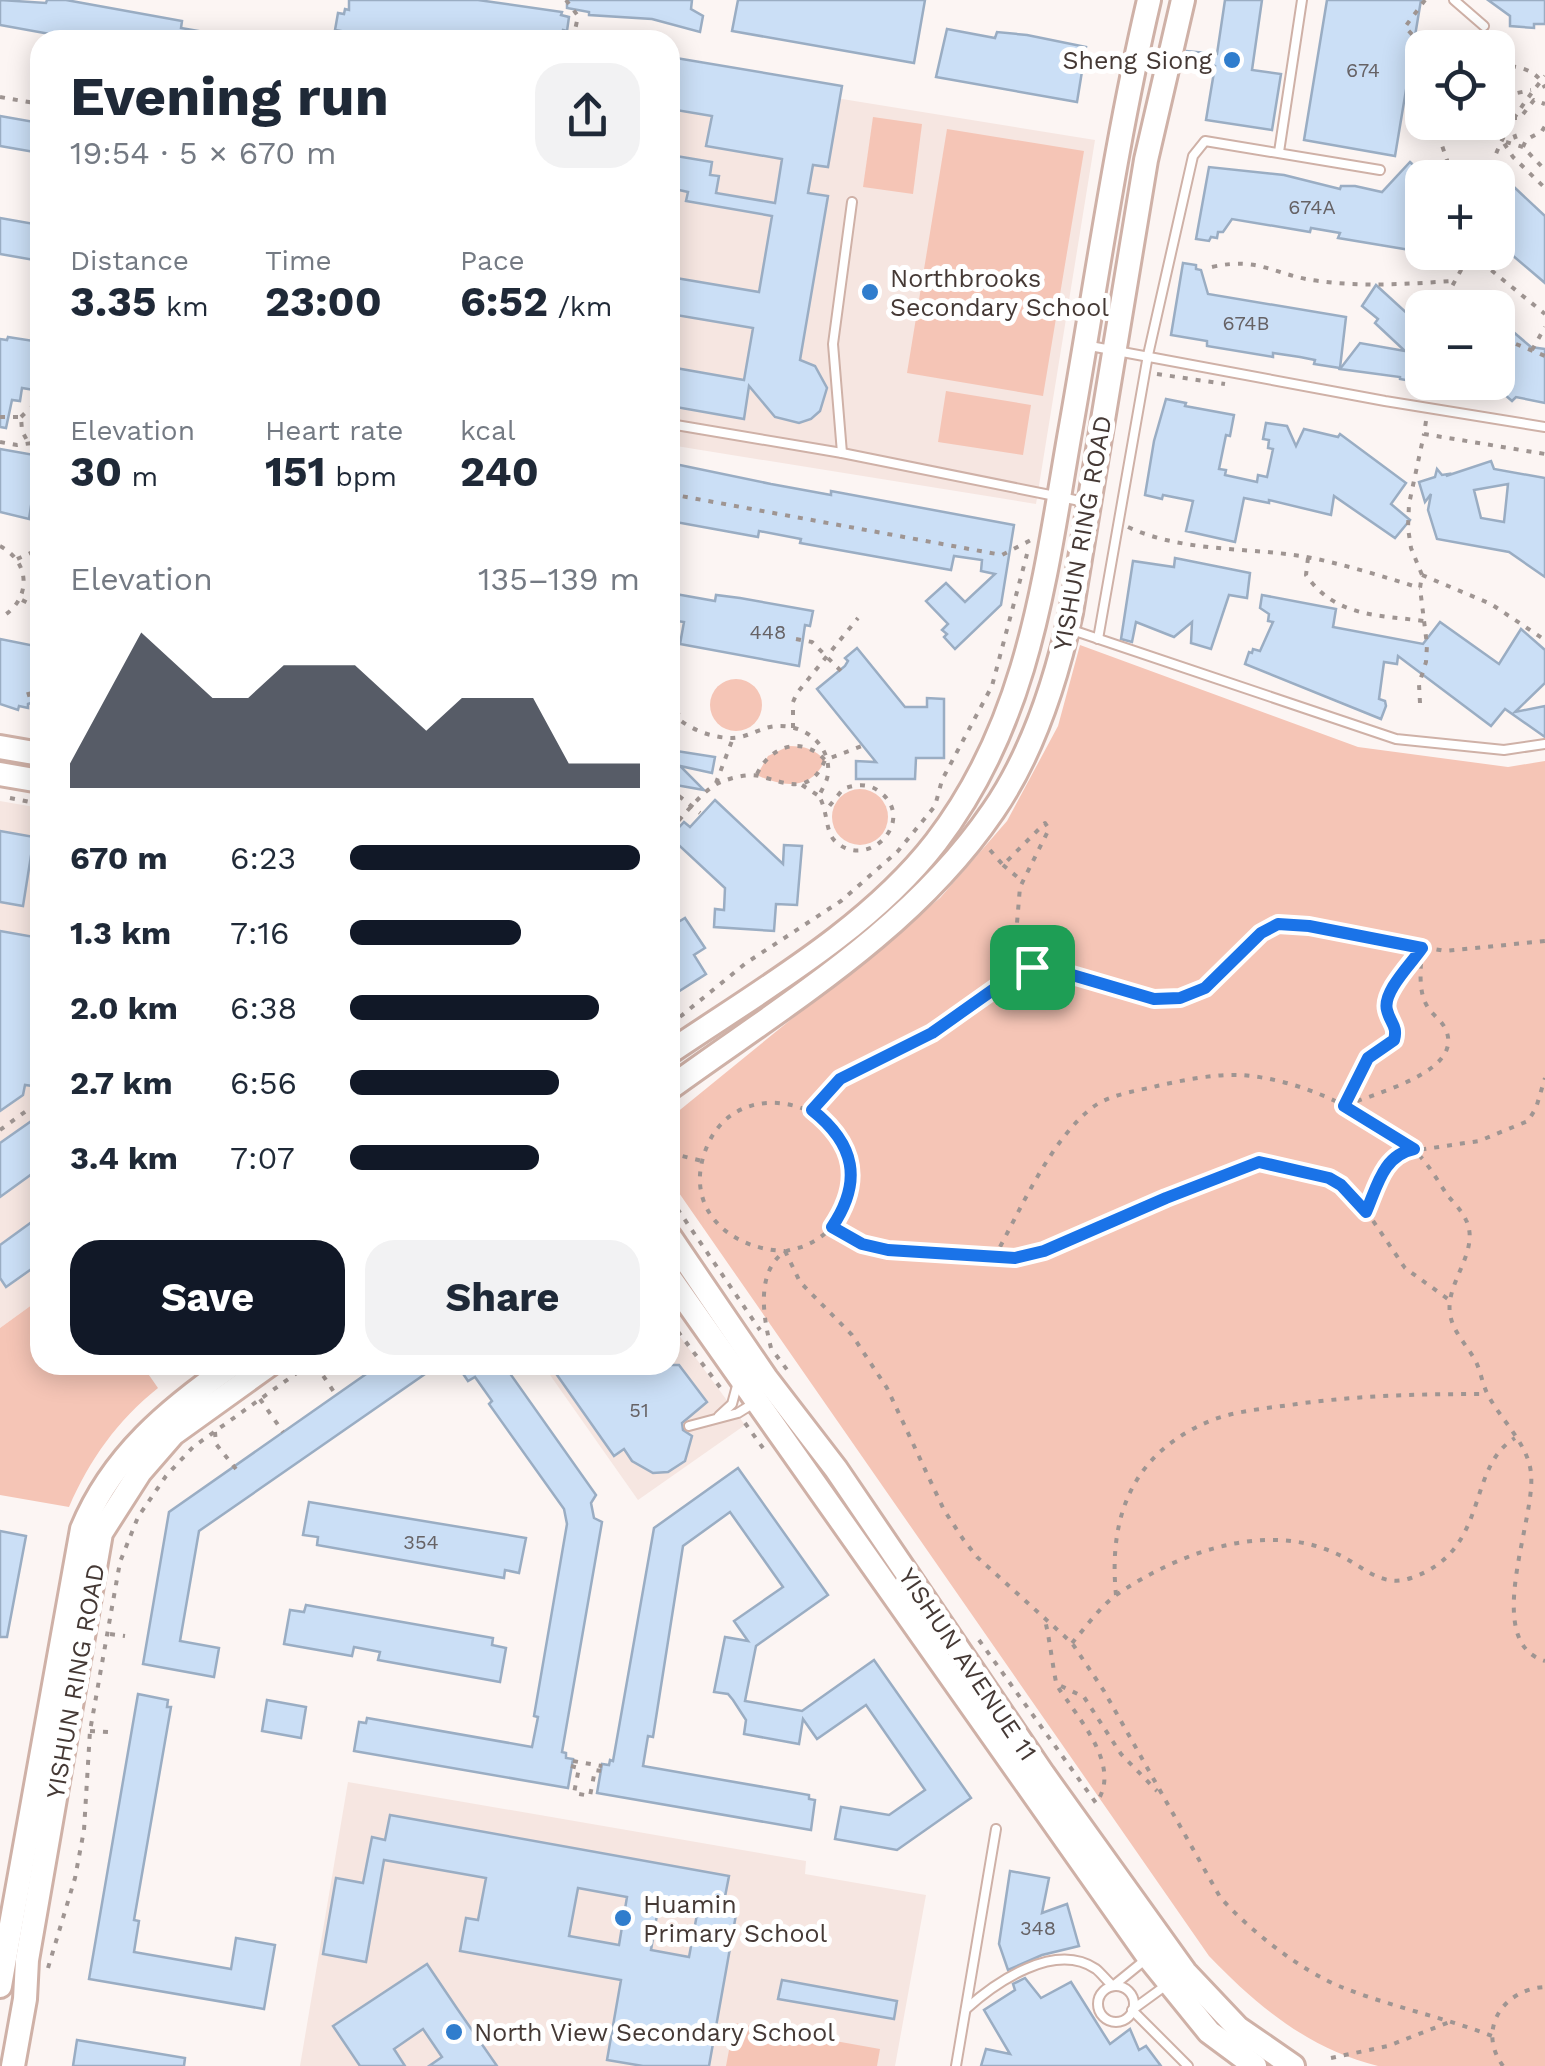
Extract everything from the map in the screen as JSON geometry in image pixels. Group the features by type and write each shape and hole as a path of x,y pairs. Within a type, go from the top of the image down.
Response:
{"main road":[{"name":"YISHUN RING ROAD","path":"680,1045 806,960 888,894 937,841 986,765 1015,698 1040,595 1051,496 1085,345 1126,96 1149,0"},
{"name":"YISHUN RING ROAD","path":"680,1081 914,906 953,865 995,809 1045,707 1068,629 1146,160 1183,0"},
{"path":"0,748 30,752"},
{"path":"0,774 30,779"},
{"name":"YISHUN AVENUE 11","path":"680,1254 762,1389"},
{"name":"YISHUN AVENUE 11","path":"680,1292 734,1368 762,1389 836,1469 1043,1774 1209,2032 1255,2066"},
{"name":"YISHUN RING ROAD","path":"12,2066 32,1879 76,1553 92,1506 134,1445 158,1420 219,1375"},
{"name":"YISHUN RING ROAD","path":"0,1986 32,1879 101,1533 140,1472 174,1434 255,1375"},
{"name":"YISHUN AVENUE 11","path":"1176,1978 1293,2066"}],"lane":[{"path":"1279,152 1302,0"},
{"path":"1454,0 1484,26"},
{"path":"1098,639 1148,355 1193,156 1205,141 1380,170"},
{"path":"842,454 833,344 852,202"},
{"path":"1085,345 1545,426"},
{"path":"680,426 1090,503"},
{"path":"1068,629 1396,738 1504,750 1545,744"},
{"path":"716,1419 736,1397 734,1368"},
{"path":"688,1426 738,1413 762,1389"},
{"path":"956,2066 996,1829"},
{"path":"1157,1951 1099,1997 1102,2015 1118,2021 1176,1978"},
{"path":"966,2008 992,1985 1050,1962 1070,1960 1094,1968 1113,1986 1131,1995 1132,2010 1188,2066"}],"path":[{"path":"566,0 578,16 575,30"},
{"path":"1409,30 1406,27 1425,0"},
{"path":"1515,68 1543,78"},
{"path":"1543,78 1545,88"},
{"path":"1515,115 1543,78"},
{"path":"1515,94 1534,89"},
{"path":"0,96 30,102"},
{"path":"1515,119 1534,100 1545,104"},
{"path":"1520,146 1545,126"},
{"path":"1515,132 1520,146"},
{"path":"1502,140 1520,146 1545,170"},
{"path":"1495,160 1502,140"},
{"path":"1502,140 1512,157 1545,188"},
{"path":"1212,267 1246,262 1299,279 1325,282 1452,282"},
{"path":"1448,290 1460,270"},
{"path":"1491,270 1545,314"},
{"path":"1532,350 1545,326"},
{"path":"1516,344 1545,356"},
{"path":"0,417 21,417 30,408"},
{"path":"1420,703 1419,684 1426,662 1422,576 1408,528 1428,408"},
{"path":"0,442 29,444 21,417"},
{"path":"1424,434 1545,454"},
{"path":"680,496 1002,555 1031,540"},
{"path":"680,1017 746,963 841,901 898,851 935,806 942,780 992,686 1031,540 1051,496"},
{"path":"1118,522 1151,538 1183,545 1308,558 1420,588"},
{"path":"0,546 17,559 24,574 21,599 14,610 0,618"},
{"path":"17,559 30,556"},
{"path":"1308,558 1306,575 1338,607 1424,620"},
{"path":"1422,576 1491,604 1545,640"},
{"path":"21,599 30,604"},
{"path":"793,728 792,702 858,618"},
{"path":"796,639 812,642 842,672"},
{"path":"28,692 30,698"},
{"path":"680,716 688,726 733,738 775,726 793,728 816,740 824,750 828,776 819,796"},
{"path":"680,820 716,783 733,738"},
{"path":"757,775 768,756 789,746 807,747 825,760"},
{"path":"716,783 757,775 785,786 801,783 819,772 825,760 862,746"},
{"path":"801,783 819,796 827,810 834,840 860,851 870,850 885,840 894,821 885,795 866,785 843,789 827,810"},
{"path":"0,796 30,802"},
{"path":"680,797 700,813"},
{"path":"1004,865 1045,823 1049,829 1022,881 1017,923 1032,967"},
{"path":"974,836 1022,881"},
{"path":"812,1110 840,1079 932,1033 1021,970 1032,967 1045,967 1164,1000 1189,996 1205,988 1261,933 1278,924 1445,951 1545,940"},
{"path":"1344,1106 1427,1072 1445,1056 1449,1044 1446,1029 1423,997 1422,948"},
{"path":"1344,1106 1368,1058 1394,1040 1396,1028 1386,1010 1387,998 1422,948"},
{"path":"994,1258 1059,1144 1095,1106 1115,1097 1178,1081 1237,1075 1285,1082 1344,1106 1414,1149 1467,1222 1468,1247 1448,1300 1453,1327 1477,1363 1487,1394 1532,1471 1531,1501 1518,1557 1514,1620 1524,1650 1545,1661"},
{"path":"1366,1212 1388,1164 1398,1154 1479,1141 1528,1121 1545,1078"},
{"path":"768,1102 791,1103 812,1110 831,1125 844,1143 851,1187 844,1209 832,1227 804,1246 785,1251 761,1250 739,1242 720,1227 707,1208 701,1185 702,1161 710,1139 725,1121 744,1108 768,1102"},
{"path":"0,1130 30,1108"},
{"path":"680,1156 702,1161"},
{"path":"832,1227 862,1244 888,1250 1015,1258 1044,1251 1259,1162 1329,1178 1341,1185 1366,1212 1405,1268 1448,1300"},
{"path":"771,1348 764,1294 772,1269 785,1251"},
{"path":"785,1251 800,1282 852,1335 887,1388 944,1510 963,1540 1072,1643 1104,1691 1220,1897 1238,1918 1319,1976 1344,1988 1492,2036"},
{"path":"44,1982 75,1878 82,1840 90,1731 120,1562 138,1517 166,1476 193,1448 294,1375"},
{"path":"323,1375 336,1395"},
{"path":"1116,1595 1113,1560 1116,1528 1125,1498 1140,1474 1190,1431 1234,1414 1342,1398 1487,1394"},
{"path":"260,1399 283,1432"},
{"path":"215,1432 216,1444 240,1474"},
{"path":"1072,1643 1116,1595 1176,1562 1235,1543 1301,1543 1334,1552 1374,1576 1395,1582 1410,1579 1445,1558 1464,1535 1499,1448 1515,1438"},
{"path":"1044,1615 1056,1684 1098,1749 1104,1770 1103,1793 1096,1803"},
{"path":"108,1634 125,1636"},
{"path":"1056,1684 1084,1697 1120,1754 1163,1798"},
{"path":"90,1731 109,1732"},
{"path":"572,1764 601,1769 594,1770 590,1796 574,1793 579,1768 572,1764"},
{"path":"1502,2066 1496,2058 1492,2036 1497,2014 1506,2002 1531,1988 1545,1987"},
{"path":"1331,2058 1388,2046 1452,2020"}],"shaded area":[{"name":"Northbrooks Secondary School","path":"680,73 1095,140 1036,504 680,447"},
{"path":"873,117 922,124 913,194 863,187"},
{"path":"947,129 1084,151 1043,396 907,373"},
{"path":"946,391 1031,405 1023,455 938,442"},
{"path":"1080,645 1358,747 1508,767 1545,761 1545,2066 1378,2066 1353,2058 1329,2049 1286,2023 1209,1956 680,1194 680,1110 940,898 1007,821 1058,726"},
{"path":"736,679 755,686 762,705 755,724 736,731 717,724 710,705 717,686"},
{"path":"789,746 809,749 825,760 813,777 787,784 757,775 768,756"},
{"path":"860,789 880,797 888,817 880,837 860,845 840,837 832,817 840,797"},
{"path":"0,801 30,806 30,1306 0,1328"},
{"path":"30,1306 30,1375 149,1375 158,1388 106,1442 69,1507 0,1495 0,1328"},
{"path":"680,1337 745,1425 638,1500 550,1375 680,1375"},
{"name":"Huamin Primary School","path":"348,1782 806,1861 805,1874 926,1895 895,2066 300,2066"},
{"path":"734,2023 880,2049 877,2066 726,2066"}],"building":[{"path":"0,0 66,0 182,21 181,28 193,30 30,30 0,25"},
{"path":"349,0 478,0 562,12 561,15 569,17 567,30 335,30 338,13 349,10"},
{"path":"567,0 692,0 691,9 703,16 700,32 652,19 589,15 567,8"},
{"path":"738,0 925,0 914,63 732,31"},
{"path":"1225,0 1262,0 1252,70 1281,74 1272,130 1206,120 1215,66 1186,56 1187,51 1217,54"},
{"path":"1327,0 1421,0 1416,30 1405,30 1405,96 1395,156 1304,140"},
{"path":"1488,0 1545,0 1545,24 1534,24 1534,28 1510,26 1510,16"},
{"path":"947,29 995,38 997,32 1027,35 1086,47 1077,102 936,77"},
{"path":"680,59 842,86 828,167 813,165 808,193 828,196 800,360 815,366 827,388 820,411 799,423 775,417 749,386 744,419 680,408 680,369 744,380 753,328 680,316 680,279 759,292 772,216 686,201 688,192 680,190 680,157 712,162 710,175 719,176 716,193 775,203 782,159 706,146 712,116 680,111"},
{"path":"0,116 30,121 30,151 0,146"},
{"path":"1209,167 1284,175 1340,189 1355,186 1382,192 1405,167 1405,249 1338,238 1340,233 1232,219 1217,238 1196,239"},
{"path":"1515,188 1545,216 1545,283 1515,257"},
{"path":"0,218 30,223 30,259 0,254"},
{"path":"1183,263 1201,270 1208,294 1346,317 1340,368 1314,364 1315,360 1300,357 1273,353 1273,357 1207,346 1207,341 1171,335"},
{"path":"1376,285 1405,311 1405,351 1375,323 1378,319 1362,306"},
{"path":"1515,333 1531,347 1545,349 1545,403 1516,397"},
{"path":"8,337 30,340 30,389 22,388 20,401 12,400 6,428 0,427 0,339"},
{"path":"1360,343 1405,351 1405,380 1340,369"},
{"path":"1166,399 1234,415 1219,469 1226,470 1225,475 1257,482 1258,475 1267,477 1273,449 1268,448 1269,440 1263,439 1266,423 1287,426 1296,446 1304,429 1338,437 1340,434 1406,483 1391,504 1410,520 1395,538 1334,496 1331,515 1244,498 1235,542 1186,531 1193,501 1145,495"},
{"path":"0,449 30,454 29,519 0,512"},
{"path":"1491,461 1494,469 1545,478 1545,577 1509,552 1437,539 1428,510 1431,494 1425,502 1419,482 1435,477 1437,469 1446,476","holes":["1508,484 1504,522 1481,518 1474,490"]},
{"path":"680,465 1014,525 1001,605 955,649 942,630 948,624 926,601 946,583 965,602 995,574 981,571 982,560 954,556 951,570 800,543 801,539 759,531 758,537 680,523"},
{"path":"1175,558 1250,573 1247,598 1229,595 1211,649 1191,643 1192,622 1174,637 1136,622 1132,642 1121,639 1133,561 1174,567"},
{"path":"680,595 715,601 716,595 813,611 810,626 805,625 799,666 680,644 684,622 680,621"},
{"path":"1262,595 1336,609 1333,627 1423,644 1440,622 1499,664 1521,629 1545,650 1545,683 1515,712 1545,706 1545,737 1505,709 1491,726 1398,656 1397,664 1384,662 1379,699 1386,706 1381,719 1245,664 1249,652 1260,651 1273,622 1260,608"},
{"path":"0,639 30,645 28,708 19,706 18,710 0,704"},
{"path":"857,648 905,707 927,707 927,698 944,699 944,758 916,758 915,779 856,779 856,761 876,762 817,689 845,666 845,658"},
{"path":"680,752 715,757 712,773 680,766"},
{"path":"680,766 704,790 680,786"},
{"path":"715,800 783,864 784,845 802,846 797,905 776,904 774,931 714,927 715,909 724,910 725,888 680,846 680,826 684,822 690,827"},
{"path":"0,831 30,836 23,906 0,902"},
{"path":"685,918 705,948 694,955 706,974 680,991 680,921"},
{"path":"0,931 30,936 30,1086 25,1085 23,1095 0,1111"},
{"path":"30,1122 30,1175 0,1197 0,1143"},
{"path":"30,1223 30,1270 6,1287 0,1278 0,1245"},
{"path":"680,1366 707,1402 682,1423 683,1430 692,1436 685,1461 668,1472 653,1473 632,1461 624,1449 614,1456 557,1375 680,1375"},
{"path":"365,1375 424,1375 199,1531 180,1641 219,1648 214,1677 143,1664 169,1512"},
{"path":"464,1375 511,1375 596,1495 591,1503 594,1518 602,1522 562,1752 573,1759 568,1788 354,1751 359,1722 366,1723 367,1718 532,1747 567,1524 564,1509 489,1404 492,1401 475,1377 468,1381"},
{"path":"738,1468 828,1595 756,1646 745,1701 802,1711 874,1660 971,1798 897,1850 835,1839 841,1807 889,1815 925,1790 866,1705 817,1739 803,1719 799,1744 744,1734 746,1720 733,1700 728,1694 714,1692 725,1637 748,1641 734,1621 783,1587 730,1512 683,1546 653,1737 648,1736 643,1766 809,1795 809,1799 815,1800 811,1830 597,1793 602,1764 613,1761 654,1528"},
{"path":"309,1502 526,1538 519,1573 505,1570 504,1578 317,1545 318,1537 303,1535"},
{"path":"0,1531 26,1536 7,1637 0,1637"},
{"path":"306,1605 493,1638 492,1645 506,1648 500,1682 378,1660 380,1652 354,1647 352,1656 284,1644 290,1610 304,1612"},
{"path":"138,1694 168,1700 167,1707 171,1707 134,1920 139,1921 134,1952 231,1969 236,1938 275,1945 264,2009 89,1979"},
{"path":"267,1700 306,1707 301,1738 262,1731"},
{"path":"390,1815 729,1876 723,1907 737,1909 709,2066 643,2066 607,2060 621,1980 460,1951 466,1918 478,1920 486,1878 384,1860 366,1962 323,1954 336,1878 363,1883 372,1837 385,1840","holes":["578,1888 627,1897 619,1945 569,1936","659,1903 698,1909 689,1957 651,1950"]},
{"path":"1010,1871 1049,1878 1042,1913 1067,1904 1079,1946 1042,1955 1008,1970 999,1944"},
{"path":"427,1964 497,2066 429,2066 442,2057 423,2029 394,2049 405,2066 360,2066 333,2026"},
{"path":"1025,1978 1041,1998 1071,1982 1110,2044 1130,2029 1139,2050 1146,2046 1161,2066 981,2066 986,2049 1010,2054 984,2010 1015,1990 1013,1984"},
{"path":"782,1980 897,2001 894,2019 778,1999"},
{"path":"77,2040 185,2058 184,2066 73,2066"}],"place":[{"name":"Sheng Siong","path":"1232,60"},
{"name":"Northbrooks Secondary School","path":"870,292"},
{"name":"Huamin Primary School","path":"623,1918"},
{"name":"North View Secondary School","path":"454,2032"}],"route":[{"path":"1278,924 1309,926 1422,948 1387,998 1386,1010 1396,1028 1394,1040 1368,1058 1344,1106 1414,1149 1398,1154 1388,1164 1366,1212 1329,1178 1259,1162 1044,1251 1015,1258 888,1250 862,1244 832,1227 844,1209 851,1187 850,1165 844,1143 831,1125 812,1110 840,1079 932,1033 1021,970 1032,967 1045,967 1164,1000 1189,996 1205,988 1261,933 1278,924"}]}
